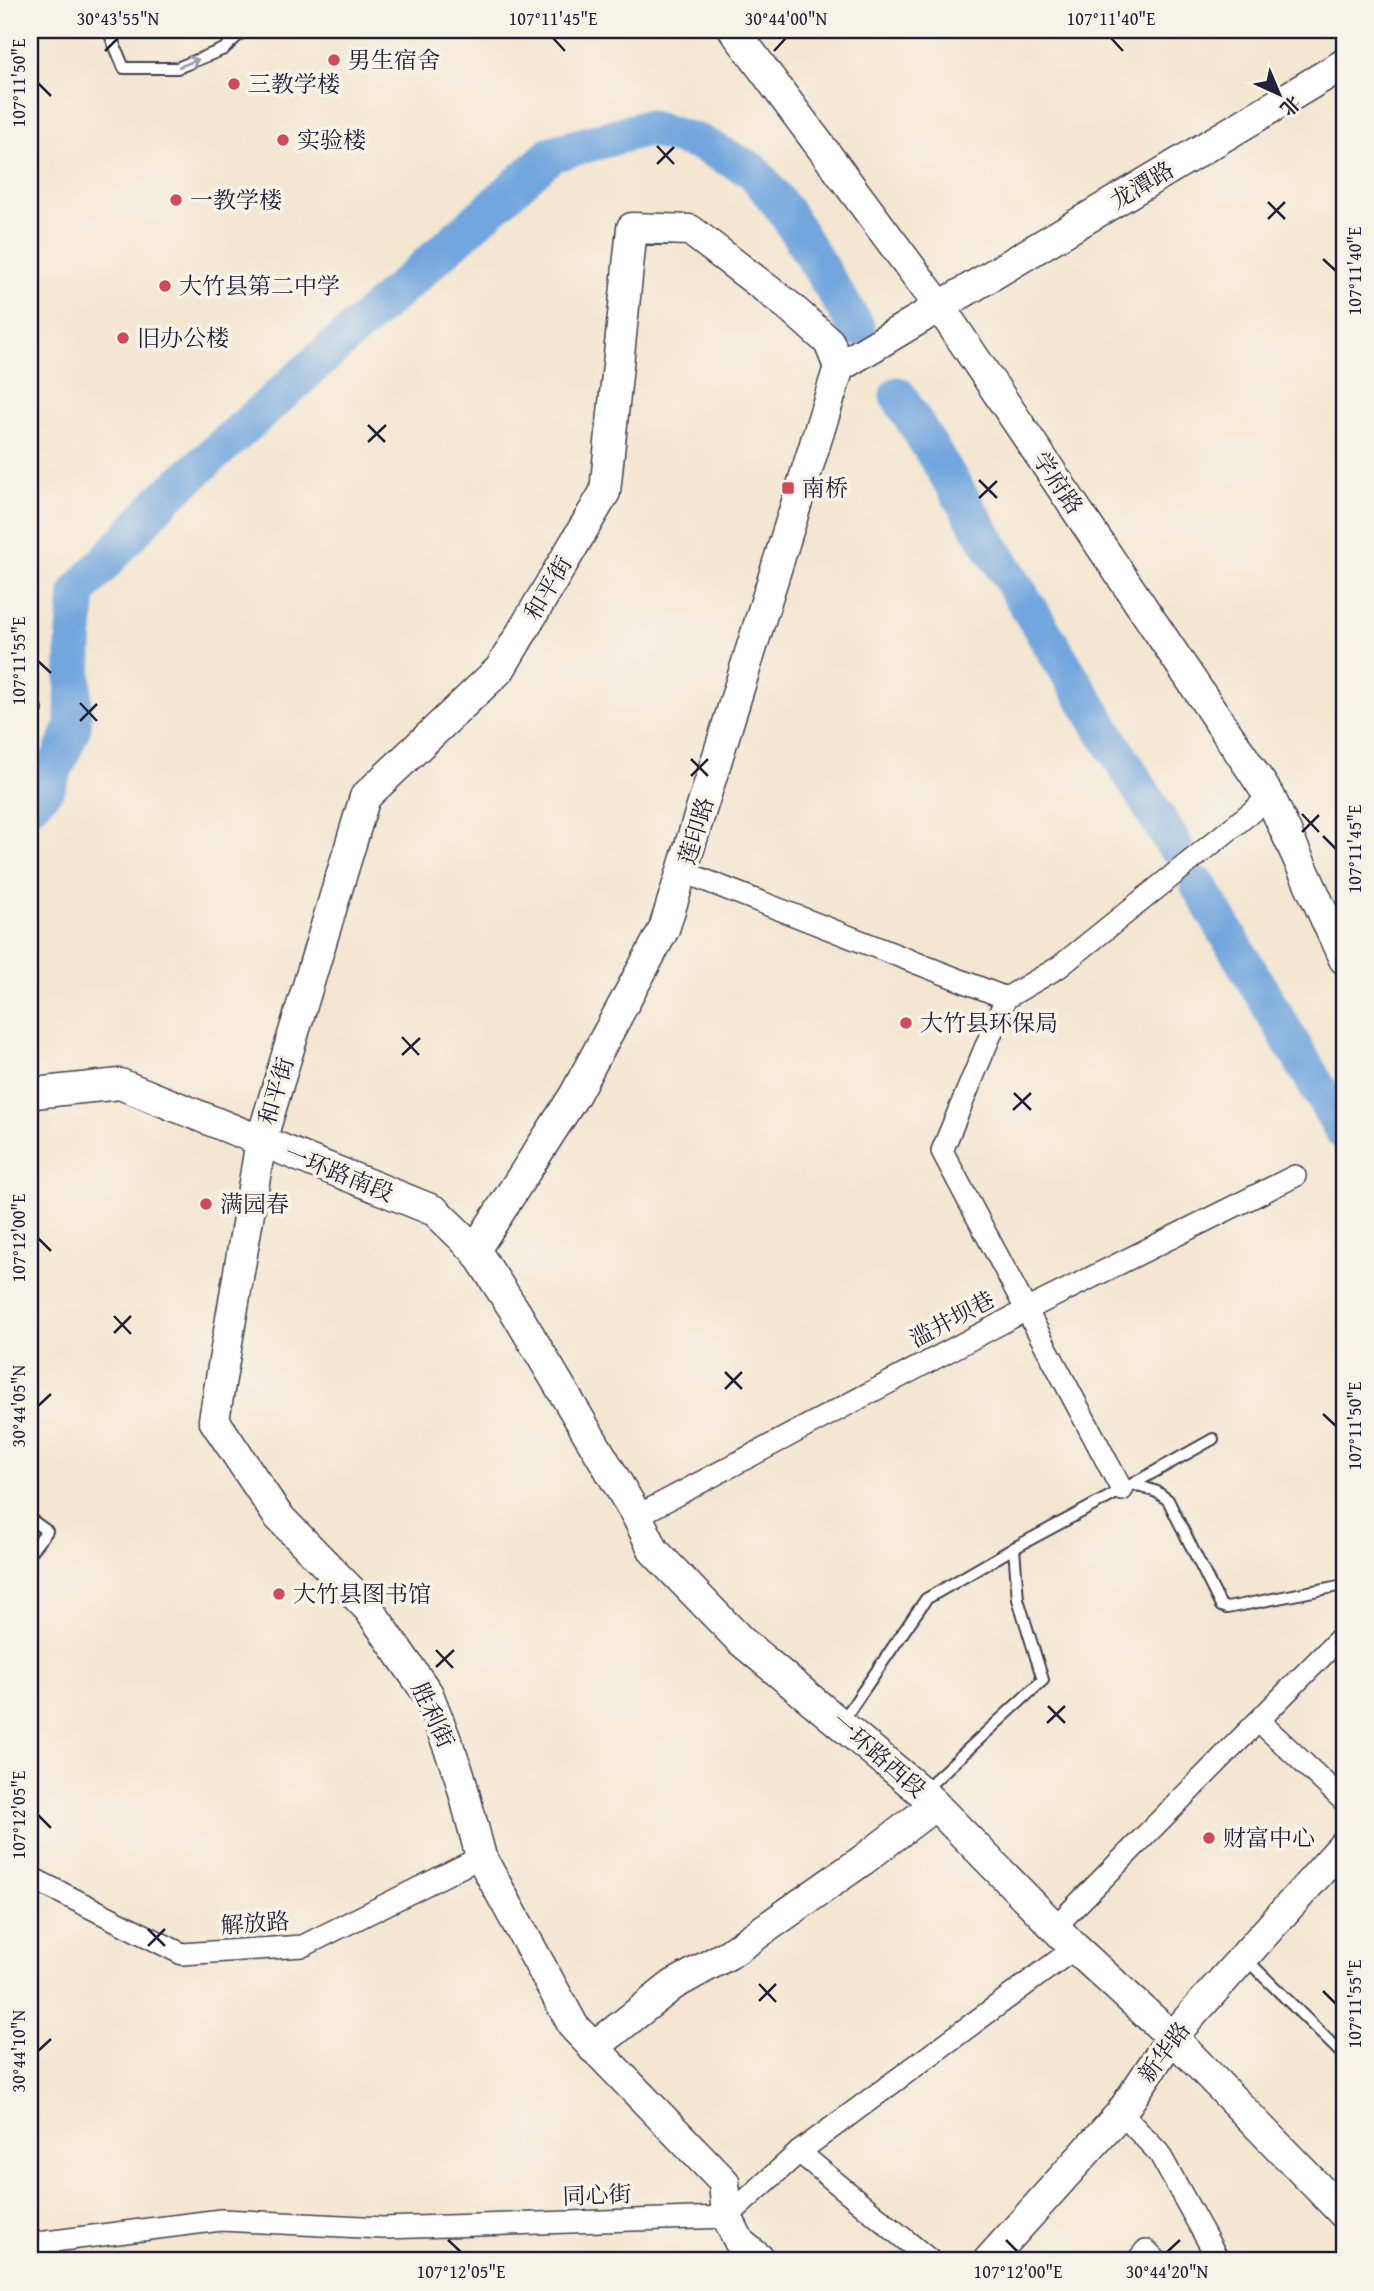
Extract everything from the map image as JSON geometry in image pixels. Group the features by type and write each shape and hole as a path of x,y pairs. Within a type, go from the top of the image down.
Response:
{"street":[{"name":"学府路","path":"734,30 940,307 1269,797 1344,959"},
{"name":"龙潭路","path":"940,307 1344,64"},
{"name":"和平街","path":"261,1141 365,797 500,669 605,492 632,228 690,230 790,307 829,342 839,367"},
{"path":"839,367 940,307"},
{"name":"莲印路","path":"475,1250 574,1096 664,929 684,872 839,367"},
{"path":"1128,1487 1026,1310 942,1151 1006,998 1059,967 1269,797"},
{"path":"684,872 1006,998"},
{"name":"一环路南段","path":"30,1096 34,1093 120,1084 435,1211 475,1250"},
{"name":"胜利街","path":"261,1141 214,1420 278,1516 368,1608 428,1694 458,1774 481,1857 573,2027 723,2182 727,2217 740,2243 762,2261"},
{"name":"滥井坝巷","path":"637,1516 1026,1310 1295,1176"},
{"name":"一环路西段","path":"475,1250 515,1311 637,1516 654,1551 740,1640 929,1798 1065,1937 1172,2037 1344,2214"},
{"path":"727,2217 799,2152 1065,1937 1259,1721 1344,1634"},
{"path":"1259,1721 1344,1801"},
{"path":"593,2048 673,1985 729,1954 863,1860 929,1798"},
{"name":"新华路","path":"988,2261 1121,2113 1172,2037 1344,1844"},
{"name":"解放路","path":"30,1877 182,1954 303,1945 481,1857"},
{"path":"1121,2113 1159,2153 1219,2261"},
{"path":"799,2152 932,2261"},
{"name":"同心街","path":"30,2244 221,2220 383,2228 727,2217"},
{"path":"1137,2261 1146,2250 1157,2261"}],"lane":[{"path":"108,30 124,68 177,68 224,50 244,30"},
{"path":"841,1723 926,1599 1213,1439"},
{"path":"1128,1487 1157,1492 1168,1500 1222,1606 1227,1608 1344,1585"},
{"path":"30,1519 47,1531 30,1552"},
{"path":"929,1798 1043,1680 1018,1599 1014,1548"},
{"path":"1244,1957 1344,2056"}],"waterway":[{"path":"30,804 47,787 73,727 78,592 162,500 552,154 647,128 700,143 753,171 785,211 857,328"},
{"path":"898,395 1174,845"},
{"path":"1199,886 1344,1132"}],"place":[{"name":"男生宿舍","path":"334,60"},
{"name":"三教学楼","path":"234,84"},
{"name":"实验楼","path":"283,140"},
{"name":"一教学楼","path":"176,200"},
{"name":"大竹县第二中学","path":"165,286"},
{"name":"旧办公楼","path":"123,338"},
{"name":"南桥","path":"788,488"},
{"name":"大竹县环保局","path":"906,1023"},
{"name":"满园春","path":"206,1204"},
{"name":"大竹县图书馆","path":"279,1594"},
{"name":"财富中心","path":"1209,1838"}]}
